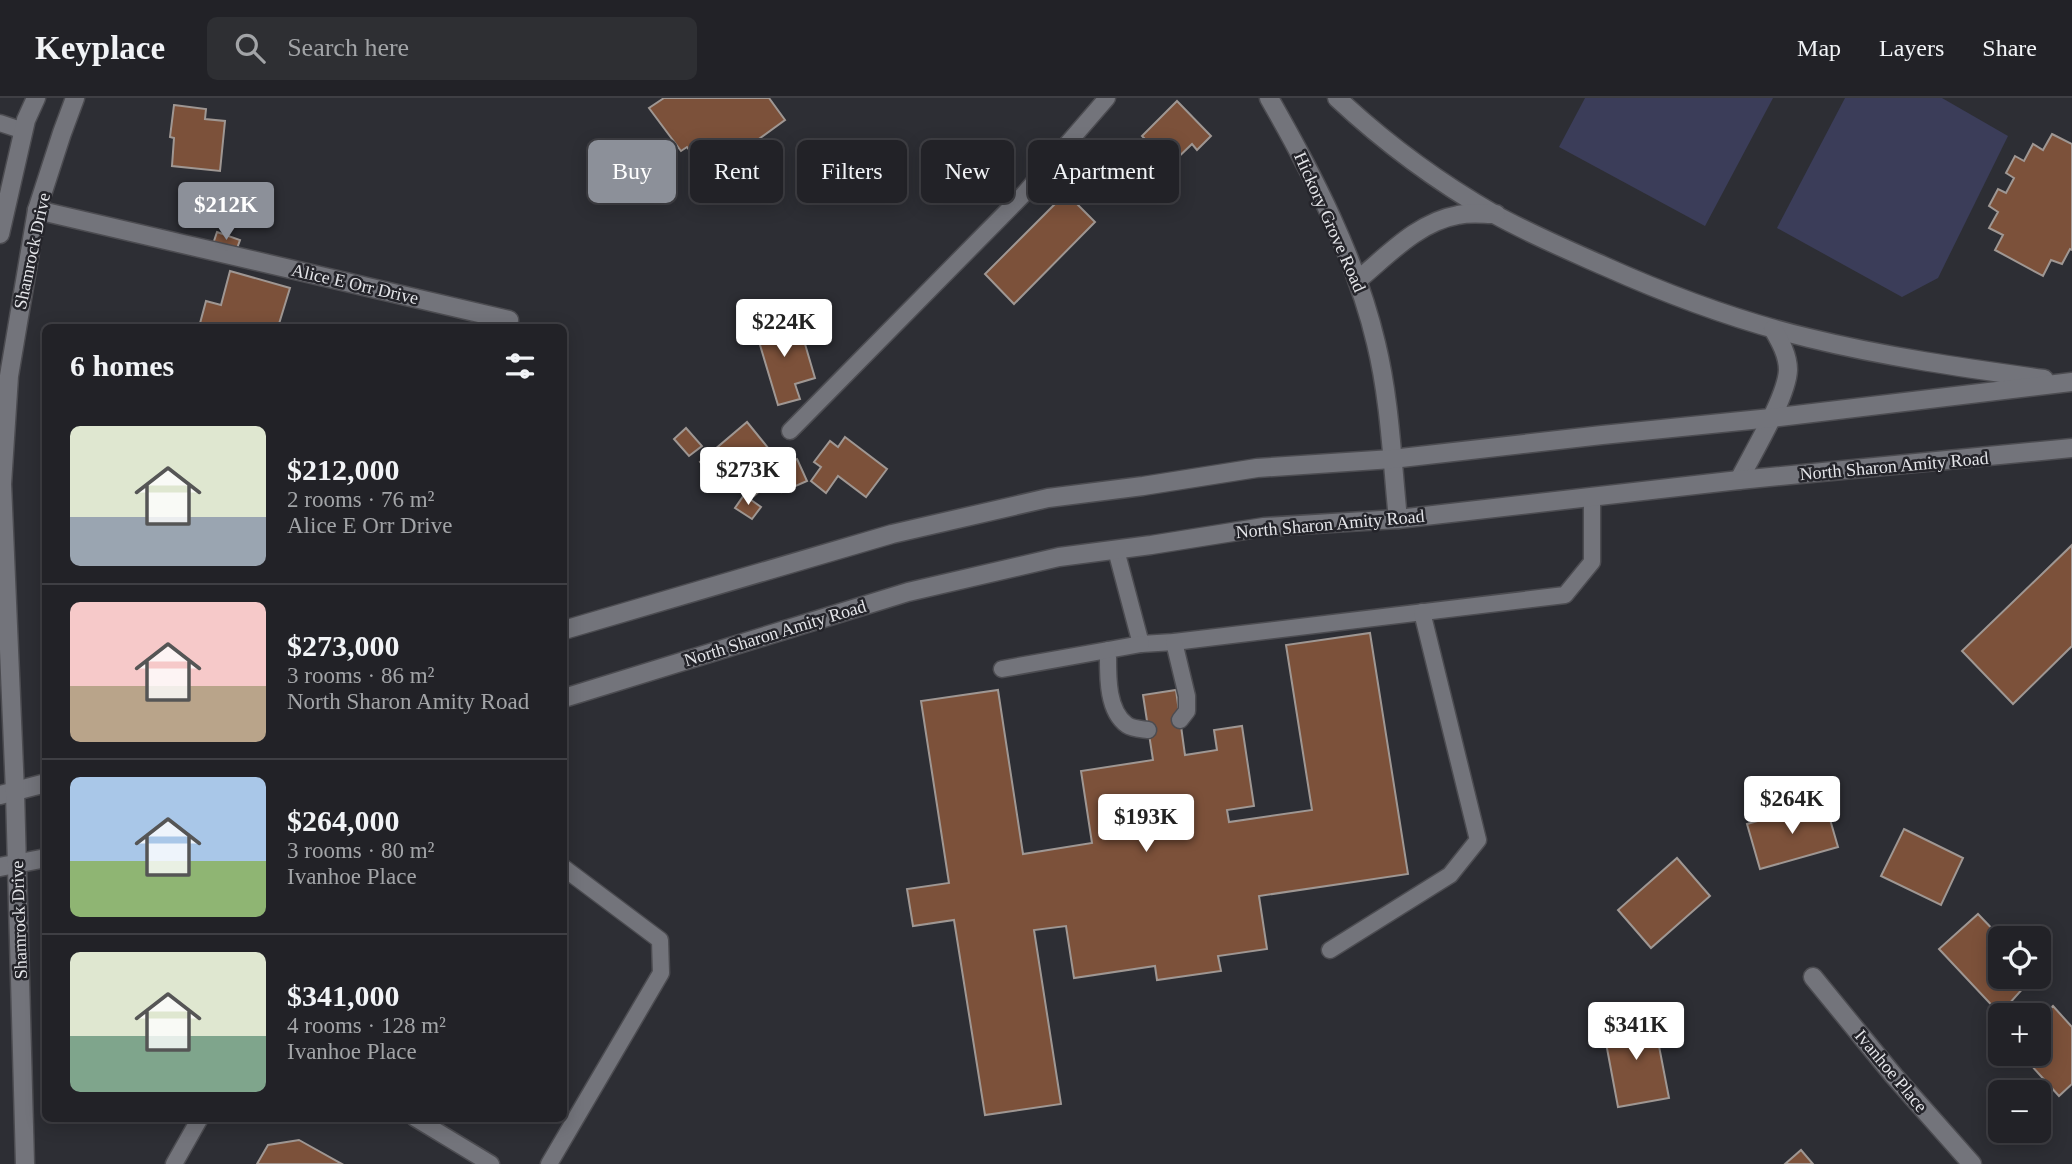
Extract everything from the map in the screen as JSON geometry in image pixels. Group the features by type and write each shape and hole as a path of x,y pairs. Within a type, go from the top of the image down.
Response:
{"main road":[{"name":"Shamrock Drive","path":"0,234 24,131 36,98"},
{"name":"Shamrock Drive","path":"25,1164 8,865 2,426 37,211 75,98"},
{"name":"Hickory Grove Road","path":"1269,98 1300,153 1359,279 1377,344 1398,519"},
{"path":"1337,98 1415,162 1496,215 1665,293 1773,329 1854,349 2069,382"},
{"name":"Alice E Orr Drive","path":"37,211 509,320"},
{"path":"1359,279 1436,220 1460,214 1496,215"},
{"path":"1739,480 1784,388 1788,369 1784,349 1773,329"},
{"path":"567,629 892,534 1048,498 1257,467 1392,459 2069,382"},
{"name":"North Sharon Amity Road","path":"567,697 908,592 1059,557 1264,527 1398,519 1739,480 2072,449"},
{"path":"8,794 42,784"},
{"path":"8,865 42,859"},
{"name":"Ivanhoe Place","path":"1813,976 1894,1076 1972,1164"}],"lane":[{"path":"790,431 1021,196 1107,98"},
{"path":"0,123 24,131"},
{"path":"1002,670 1141,644 1565,595 1592,562 1592,496"},
{"path":"1116,550 1141,644"},
{"path":"1330,950 1450,875 1478,840 1422,612"},
{"path":"1174,642 1187,696 1186,712 1180,720"},
{"path":"1108,650 1108,687 1121,719 1129,727 1149,730"},
{"path":"550,1164 661,973 660,940 567,871"},
{"path":"174,1164 198,1122"},
{"path":"422,1122 491,1164"}],"shaded area":[{"path":"1585,98 1773,98 1705,226 1559,147"},
{"path":"1845,98 1942,98 2008,136 1938,278 1902,297 1777,228"}],"building":[{"path":"664,98 769,98 785,120 758,140 690,140 690,151 687,147 681,151 676,140 673,140 649,108"},
{"path":"1177,101 1211,136 1197,150 1192,144 1179,156 1179,140 1146,140 1142,136"},
{"path":"174,105 206,109 205,119 225,121 220,171 172,166 174,138 170,137"},
{"path":"2052,134 2072,144 2072,250 2070,249 2062,264 2051,260 2043,276 1995,250 2003,235 1989,228 1998,212 1989,206 1998,189 2006,193 2014,178 2006,173 2015,156 2024,161 2033,144 2043,150"},
{"path":"1056,203 1076,203 1095,222 1014,304 985,274"},
{"path":"217,232 240,240 236,251 213,244"},
{"path":"230,271 290,288 279,324 200,324 206,301 221,305"},
{"path":"778,317 782,332 800,327 815,378 795,384 800,399 778,405 754,325"},
{"path":"747,422 769,449 722,489 700,462"},
{"path":"686,428 702,446 689,456 674,439"},
{"path":"845,437 887,469 866,497 838,476 826,493 811,481 821,467 814,462 830,441 838,447"},
{"path":"797,459 807,481 782,492 772,470"},
{"path":"755,475 765,486 754,496 744,485"},
{"path":"744,495 761,507 752,519 735,508"},
{"path":"2072,545 2072,646 2013,704 1962,651"},
{"path":"1370,633 1408,874 1259,896 1267,949 1218,956 1221,971 1157,980 1155,966 1074,978 1066,926 1034,930 1061,1104 985,1115 954,920 913,926 907,889 949,883 921,701 998,690 1023,854 1092,843 1081,771 1153,760 1143,695 1176,690 1185,755 1217,750 1214,730 1242,726 1254,806 1227,810 1229,822 1312,810 1286,645"},
{"path":"1825,802 1838,847 1760,869 1747,824"},
{"path":"1904,829 1963,858 1941,905 1881,876"},
{"path":"1677,858 1710,896 1651,948 1618,910"},
{"path":"1978,914 1990,926 1988,989 2022,989 2010,1003 1990,1003 1939,949"},
{"path":"2053,1006 2072,1027 2072,1084 2059,1096 2051,1087 2051,1080 2045,1080 2032,1066 2051,1066"},
{"path":"1653,1015 1669,1098 1618,1107 1603,1027"},
{"path":"299,1140 342,1164 257,1164 268,1145"},
{"path":"1801,1150 1813,1164 1785,1164"}]}
